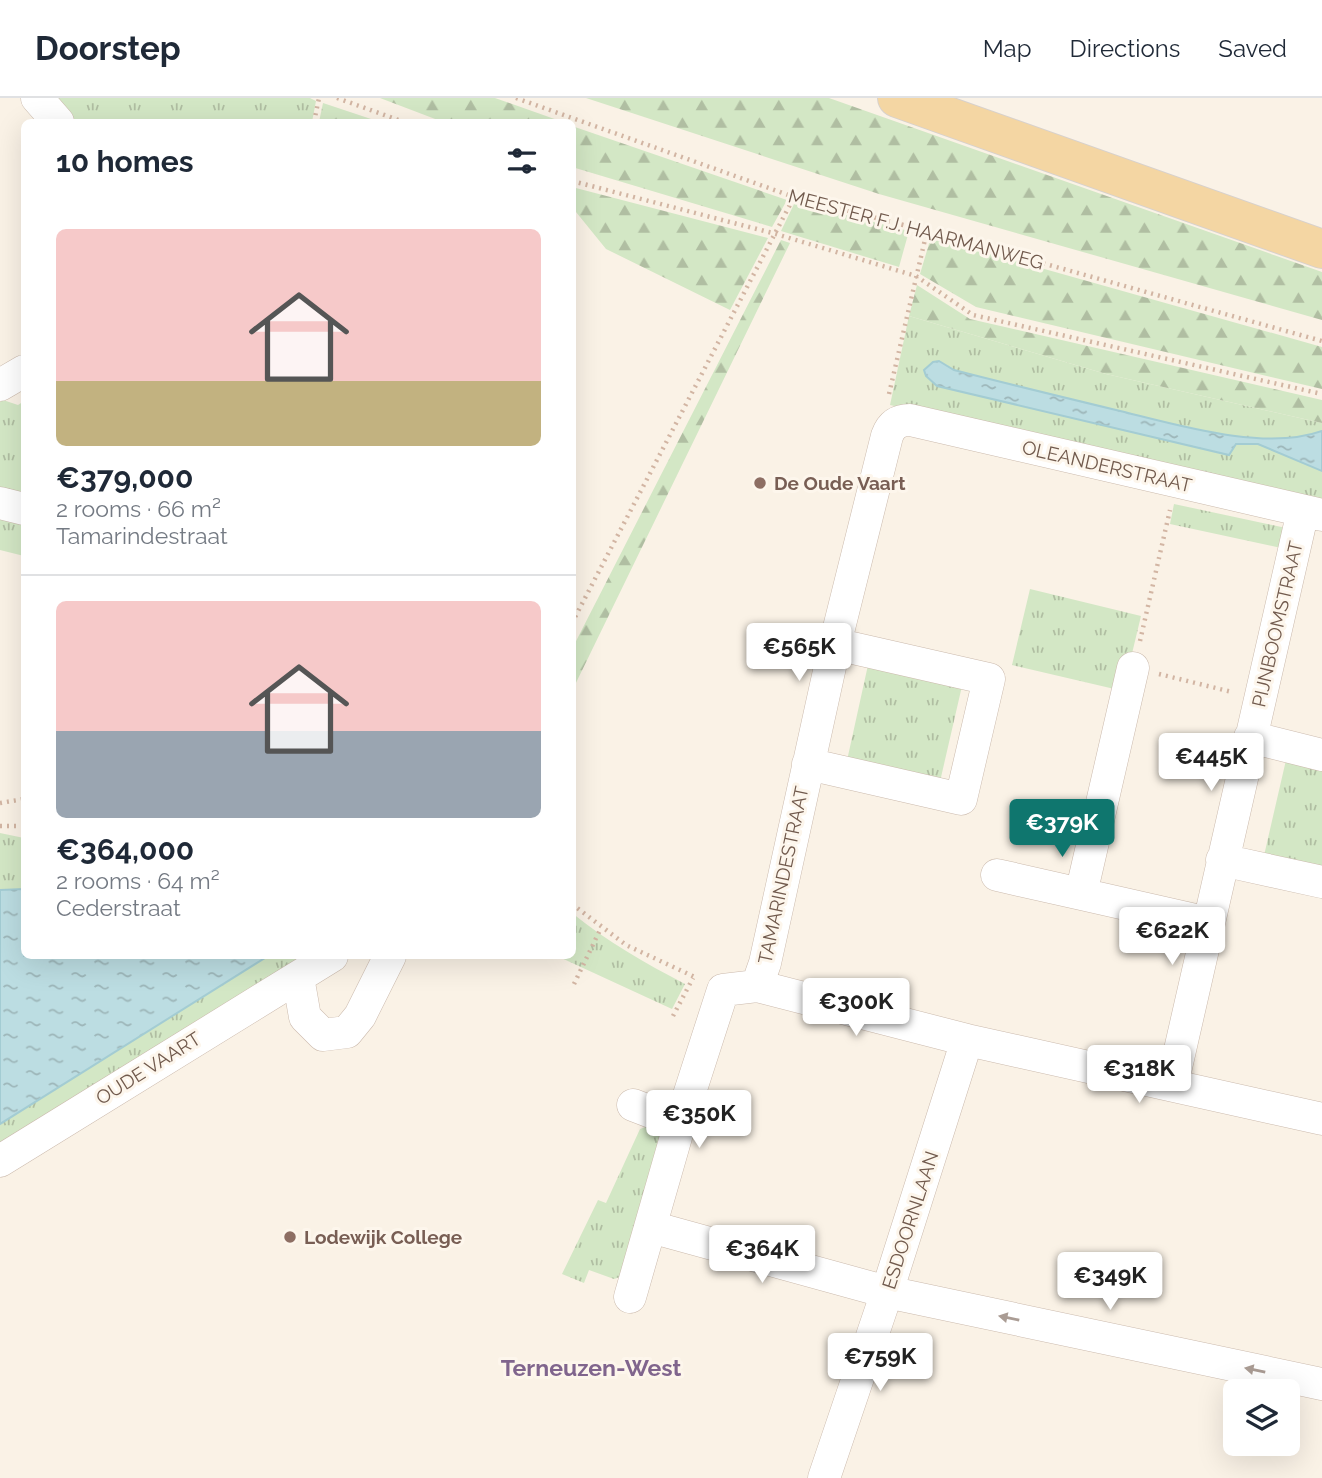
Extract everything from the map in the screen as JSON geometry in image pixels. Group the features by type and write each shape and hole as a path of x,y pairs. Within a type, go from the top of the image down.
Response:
{"main road":[{"path":"898,98 1322,248"}],"street":[{"path":"37,98 55,119"},
{"path":"0,385 21,372"},
{"name":"OLEANDERSTRAAT","path":"893,425 910,420 1312,513"},
{"name":"TAMARINDESTRAAT","path":"757,986 765,963 835,644 887,436 893,425"},
{"path":"0,503 21,508"},
{"name":"PIJNBOOMSTRAAT","path":"1172,1085 1259,699 1312,513"},
{"name":"TAMARINDESTRAAT","path":"808,764 961,799 989,680 835,644"},
{"path":"1081,894 1133,668"},
{"path":"1250,737 1322,755"},
{"path":"1223,860 1322,882"},
{"path":"997,875 1209,923"},
{"name":"OUDE VAART","path":"0,1161 327,959"},
{"path":"298,977 306,1017 323,1035 347,1032 360,1016 388,959"},
{"path":"630,1297 680,1123 723,990 757,986 967,1040 1322,1119"},
{"name":"ESDOORNLAAN","path":"824,1478 887,1292 967,1040"},
{"path":"633,1105 680,1123"},
{"path":"651,1227 887,1292 1322,1384"}],"path":[{"path":"315,119 319,98"},
{"path":"337,98 396,119"},
{"name":"MEESTER F.J. HAARMANWEG","path":"516,98 575,119"},
{"name":"MEESTER F.J. HAARMANWEG","path":"576,119 794,197 927,231 1322,341"},
{"path":"576,182 776,234 916,276 973,315 1322,394"},
{"path":"576,615 794,197"},
{"path":"893,425 887,406 927,231"},
{"path":"1176,481 1133,668 1259,699"},
{"path":"0,803 21,800"},
{"path":"0,826 21,826"},
{"path":"576,907 626,945 723,990"},
{"path":"574,984 601,928"},
{"path":"673,1016 694,977"}],"green space":[{"path":"55,98 310,98 316,101 313,119 71,119"},
{"path":"380,98 495,98 554,119 435,119"},
{"path":"586,98 829,98 1322,272 1322,320 879,194"},
{"path":"323,103 371,119 320,119"},
{"path":"576,127 787,200 772,227 576,168"},
{"path":"576,188 768,238 730,310 606,249 576,212"},
{"path":"795,202 909,231 899,267 781,231"},
{"path":"931,237 1322,347 1322,389 976,307 920,274"},
{"path":"781,240 790,243 576,683 576,641"},
{"path":"917,285 970,319 1322,400 1322,423 1106,374 909,316"},
{"path":"909,316 1106,374 1322,423 1322,431 1299,437 1274,439 1219,434 954,370 945,364 931,381 937,386 1228,455 1236,444 1258,444 1322,471 1322,504 890,405"},
{"path":"3,400 18,405 21,403 21,495 0,490 0,402"},
{"path":"1174,504 1286,528 1281,548 1170,524"},
{"path":"0,513 21,517 21,555 0,550"},
{"path":"1030,589 1141,616 1123,691 1012,665"},
{"path":"868,665 962,686 939,786 846,765"},
{"path":"1286,760 1322,769 1322,874 1263,860"},
{"path":"0,833 21,837 21,889 0,890"},
{"path":"576,916 627,952 685,984 672,1009 564,959 576,959"},
{"path":"263,959 311,959 0,1152 0,1124"},
{"path":"648,1126 664,1131 620,1277 614,1279 589,1270 584,1283 562,1274 598,1200 606,1203 640,1129"}],"water":[{"path":"939,361 954,370 1219,434 1274,439 1299,437 1322,431 1322,471 1258,444 1236,444 1229,455 937,386 926,376 924,370 933,362"},
{"path":"21,889 21,959 263,959 0,1124 0,890"}],"place":[{"name":"De Oude Vaart","path":"760,483"},
{"name":"Lodewijk College","path":"290,1237"}],"district":[{"name":"Terneuzen-West","path":"591,1368"}]}
